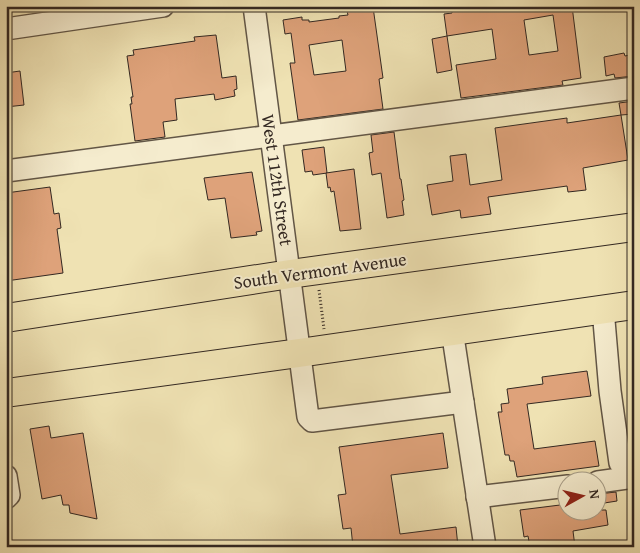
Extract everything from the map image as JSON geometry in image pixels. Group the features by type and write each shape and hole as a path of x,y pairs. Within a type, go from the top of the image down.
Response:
{"main road":[{"name":"South Vermont Avenue","path":"6,318 290,274 634,227"},
{"path":"6,393 634,305"}],"street":[{"path":"6,29 163,6"},
{"name":"West 112th Street","path":"254,6 308,417 312,421 463,402"},
{"path":"6,171 634,88"},
{"path":"603,309 610,391 627,470 608,478"},
{"path":"452,330 485,547"},
{"path":"6,476 9,495 6,498"},
{"path":"477,497 558,487"}],"path":[{"path":"319,286 324,329"}],"building":[{"path":"469,6 572,6 581,78 562,81 563,85 461,98 456,65 496,59 492,29 447,36 444,14 452,13 452,9","holes":["553,15 558,51 529,55 524,20"]},
{"path":"373,7 383,78 379,79 383,109 298,120 290,63 295,63 291,33 285,34 283,20 302,17 302,20 309,20 309,22 339,18 339,16 348,15 347,11","holes":["342,40 346,71 314,75 309,45"]},
{"path":"216,35 222,78 236,76 237,89 234,90 235,96 215,100 214,94 175,99 177,120 163,122 165,137 135,141 130,104 132,104 131,97 133,97 127,56 134,55 133,50 195,41 194,37"},
{"path":"447,36 452,70 437,73 432,39"},
{"path":"624,53 625,56 634,54 634,76 615,78 614,74 606,76 604,57"},
{"path":"20,71 24,105 6,107 6,73"},
{"path":"634,101 634,114 621,115 619,103"},
{"path":"621,115 628,160 583,168 586,190 568,192 567,186 488,197 491,214 461,218 460,210 432,215 427,185 453,181 450,156 466,154 470,185 502,180 495,128 567,118 567,123"},
{"path":"394,132 404,200 402,201 404,215 387,218 381,173 372,175 369,153 373,152 371,135"},
{"path":"324,147 327,173 313,175 312,171 305,172 302,150"},
{"path":"354,169 361,229 340,231 334,191 331,192 330,187 328,188 326,173"},
{"path":"252,172 262,231 256,232 257,235 231,238 225,198 208,200 204,178"},
{"path":"50,187 54,214 59,213 61,228 57,229 63,273 6,281 6,193"},
{"path":"587,371 591,396 527,404 534,449 595,441 599,466 517,477 514,461 510,461 509,455 505,455 498,412 502,412 501,404 509,403 507,389 543,384 542,377"},
{"path":"49,426 51,438 83,433 97,519 70,513 69,505 63,505 61,495 42,499 30,429"},
{"path":"443,433 448,468 391,475 400,534 456,527 458,547 353,547 351,528 343,529 338,495 346,494 339,447"},
{"path":"616,492 617,501 608,502 608,493"},
{"path":"558,505 558,520 607,520 608,525 573,531 575,547 530,547 528,536 524,537 520,510"}]}
